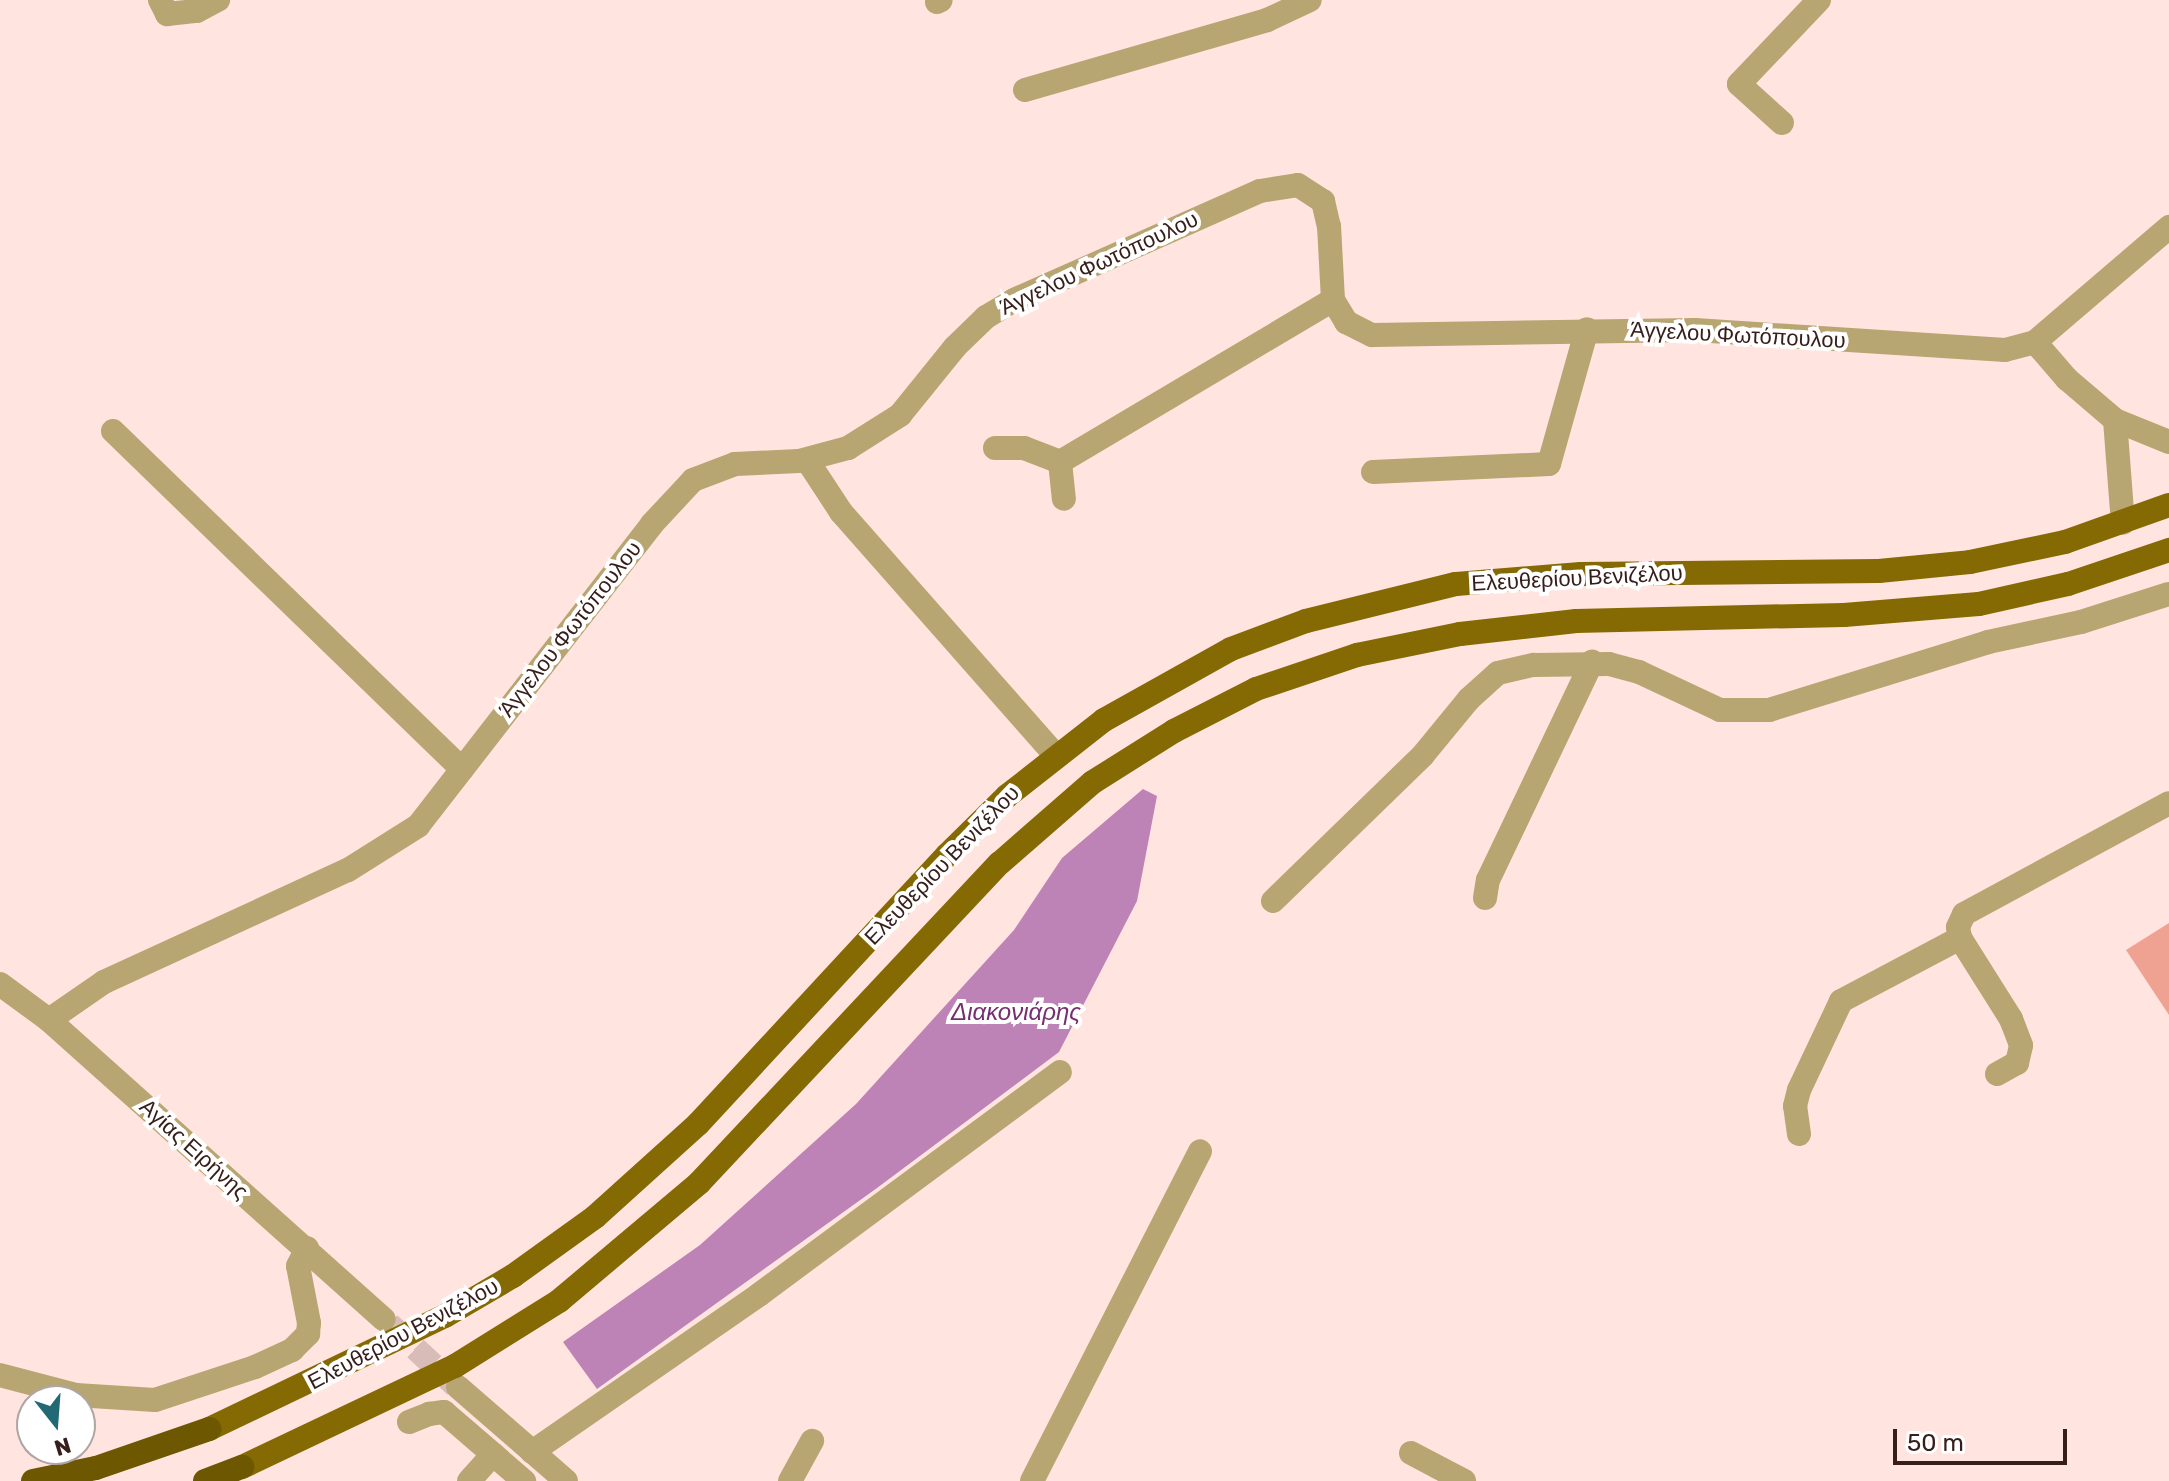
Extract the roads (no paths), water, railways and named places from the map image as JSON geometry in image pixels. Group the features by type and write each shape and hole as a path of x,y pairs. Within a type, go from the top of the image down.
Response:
{"highway":[{"path":"33,1481 96,1468 209,1429"},
{"path":"93,1481 209,1429"},
{"path":"205,1481 242,1467"},
{"path":"220,1481 242,1467"}],"main road":[{"name":"Ελευθερίου Βενιζέλου","path":"209,1429 346,1366 474,1300 583,1226 671,1151 965,836 1055,755 1138,699 1231,649 1306,621 1422,590 1483,581 1567,575 1907,568 2007,555 2123,523 2169,505"},
{"name":"Ελευθερίου Βενιζέλου","path":"242,1467 392,1398 507,1337 582,1284 699,1183 1000,863 1093,782 1174,731 1256,689 1357,655 1460,634 1576,621 1844,615 1979,604 2068,584 2169,550"}],"street":[{"path":"160,0 167,14 197,11 218,0"},
{"path":"1025,90 1267,20 1310,0"},
{"path":"1782,123 1739,84 1819,0"},
{"name":"Άγγελου Φωτόπουλου","path":"49,1020 104,982 382,851 418,826 679,492 705,474 735,464 807,460 848,448 891,423 915,399 964,336 999,308 1271,187 1298,185 1323,201 1329,226 1333,300 1346,322 1372,335 1587,329 1695,330 2005,350 2035,342 2169,227"},
{"path":"1060,462 1333,300"},
{"path":"1373,472 1549,464 1587,329"},
{"path":"2035,342 2067,379 2115,420 2169,442"},
{"path":"2115,420 2123,523"},
{"path":"113,431 462,769"},
{"path":"995,448 1024,448 1060,462"},
{"path":"807,460 841,512 1055,755"},
{"path":"1060,462 1064,499"},
{"path":"1273,901 1423,755 1491,676 1534,665 1592,662 1639,672 1720,710 1744,713 1769,710 1988,642 2096,618 2169,594"},
{"path":"1485,898 1488,880 1592,662"},
{"path":"1997,1074 2020,1060 2019,1038 1960,938 1960,921 1980,902 2169,803"},
{"path":"1799,1134 1795,1106 1799,1090 1841,1001 1960,938"},
{"name":"Αγίας Ειρήνης","path":"0,984 49,1020 384,1319"},
{"path":"532,1452 760,1294 1060,1072"},
{"path":"1032,1481 1200,1151"},
{"path":"0,1375 76,1395 155,1400 255,1367 292,1350 308,1334 298,1266 307,1248"},
{"path":"458,1387 566,1481"},
{"path":"409,1422 444,1412 524,1481"},
{"path":"790,1481 812,1441"},
{"path":"1411,1453 1464,1481"},
{"path":"469,1481 493,1454"}],"water":[{"name":"Διακονιάρης","path":"1143,789 1157,796 1137,901 1059,1052 877,1188 597,1389 563,1342 700,1245 856,1104 1014,930 1062,858"}],"tunnel":[{"path":"389,1324 456,1386"}]}
